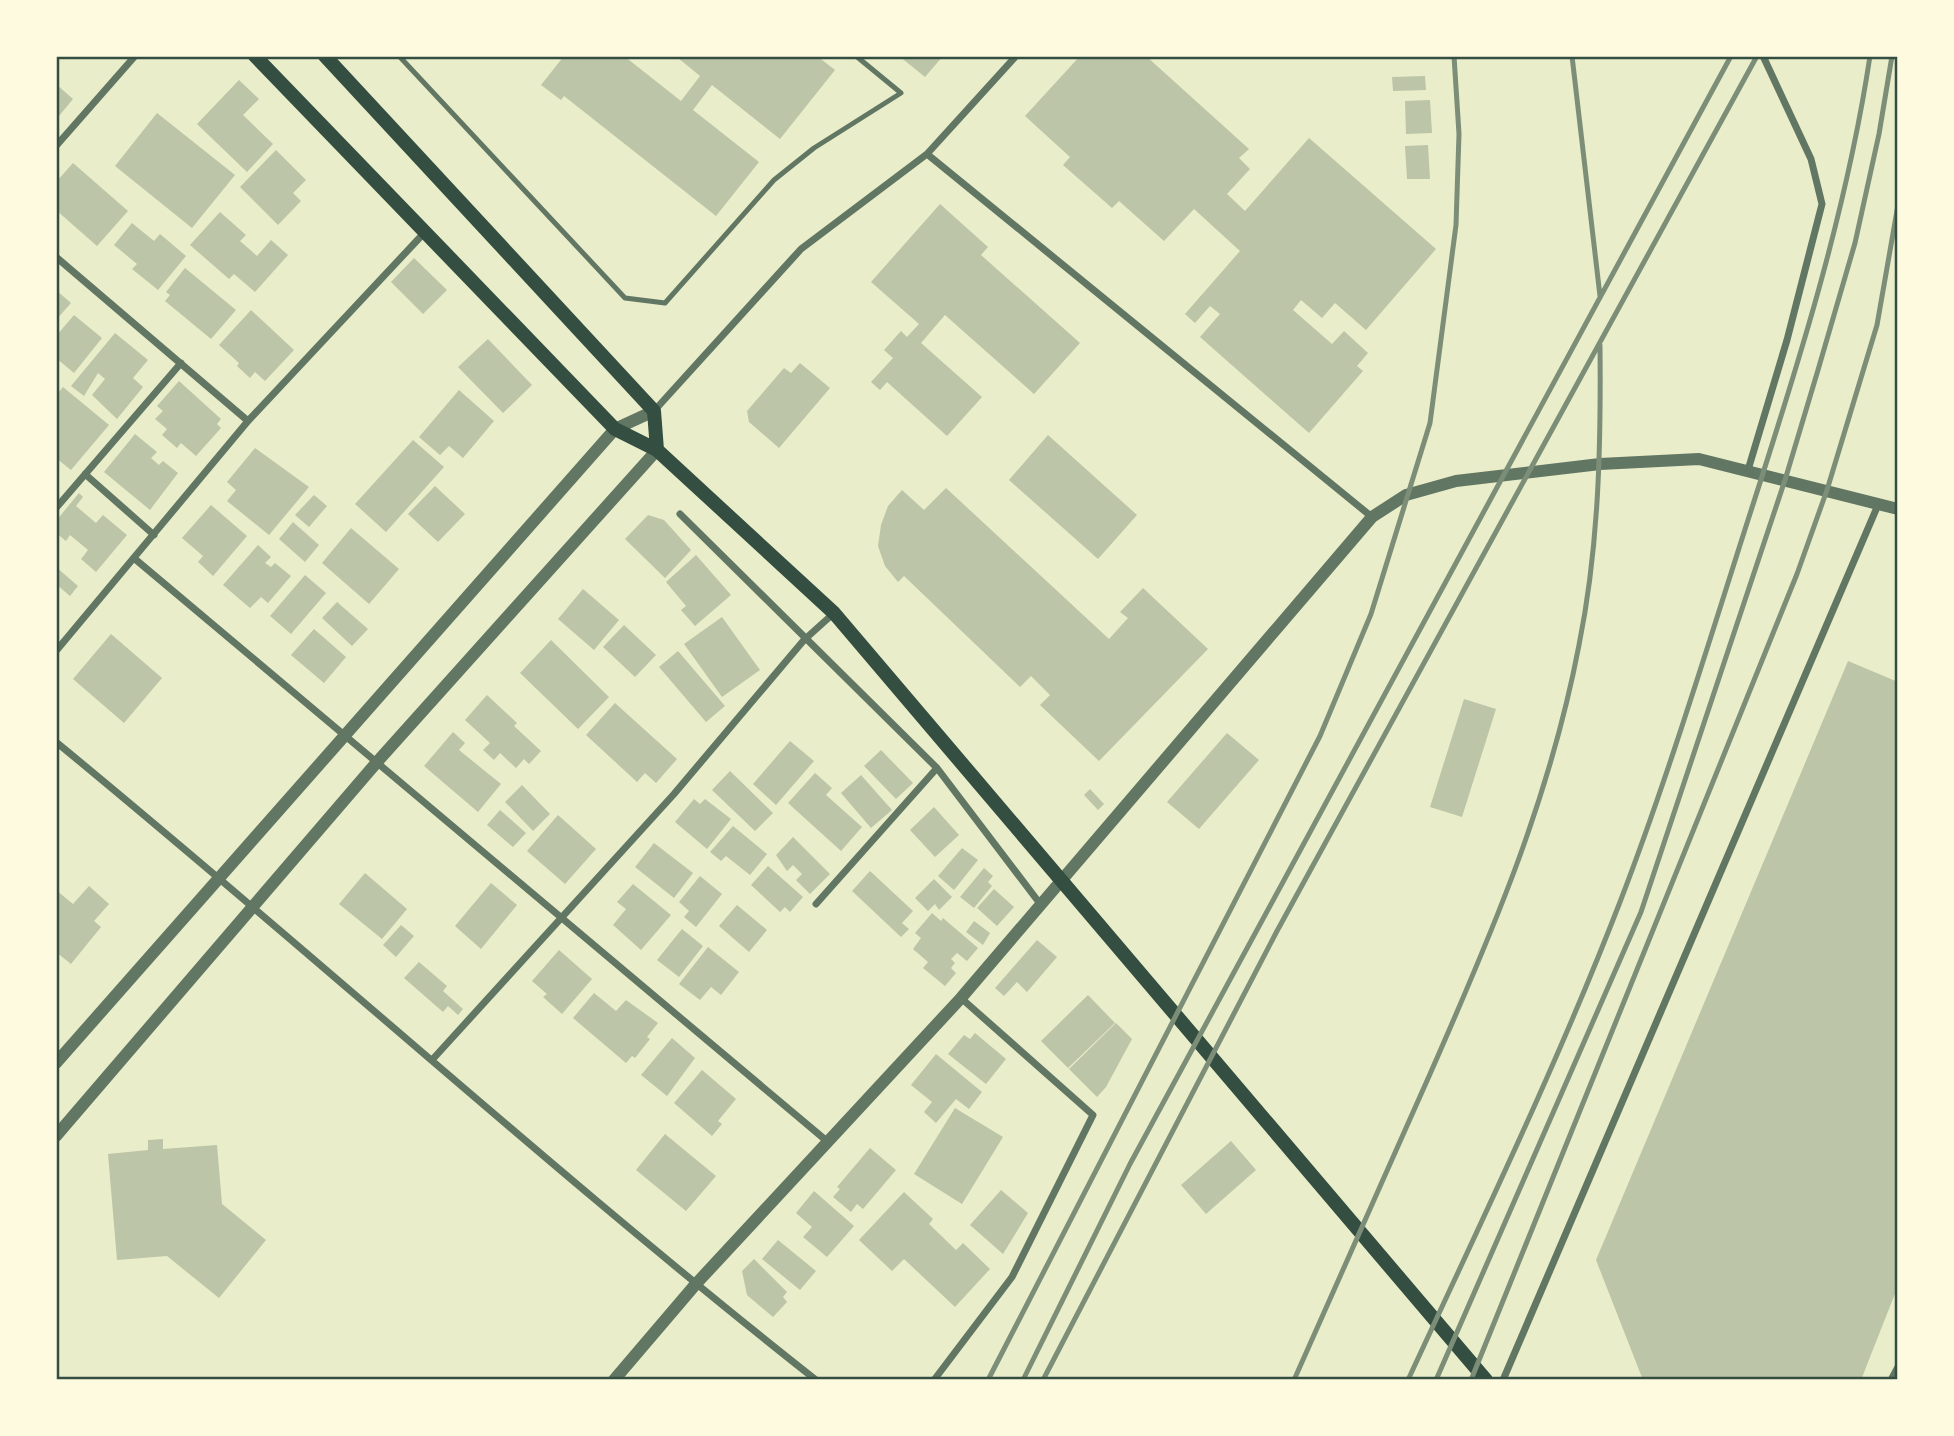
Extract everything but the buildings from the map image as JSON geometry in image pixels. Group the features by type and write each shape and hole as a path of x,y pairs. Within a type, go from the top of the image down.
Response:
{"main road":[{"path":"255,56 615,429 657,450 834,613 1486,1380"},
{"path":"325,56 654,411 657,450"}],"street":[{"path":"56,146 135,56"},
{"path":"56,1063 615,429 654,411 801,249 928,154 1016,56"},
{"path":"1748,470 1787,340 1822,204 1811,159 1763,56"},
{"path":"928,154 1372,517"},
{"path":"56,651 248,421 425,232"},
{"path":"56,257 248,421"},
{"path":"56,508 181,363"},
{"path":"56,1136 377,762 657,450"},
{"path":"614,1380 695,1285 961,998 1372,517 1406,495 1456,481 1534,470 1699,459 1898,509"},
{"path":"85,474 154,535"},
{"path":"1503,1380 1878,505"},
{"path":"680,514 804,640 937,768 1041,906"},
{"path":"135,559 828,1142"},
{"path":"432,1060 674,794 804,640 834,613"},
{"path":"56,742 254,905 695,1285 816,1380"},
{"path":"816,904 937,768"},
{"path":"934,1380 1012,1277 1093,1115 961,998"},
{"path":"1891,1380 1898,1367"}],"lane":[{"path":"399,56 625,298 665,303 774,180 814,148 901,93 856,56"}],"railway":[{"path":"988,1380 1320,736 1371,614 1430,423 1456,225 1459,134 1454,56"},
{"path":"1572,56 1600,296"},
{"path":"1023,1380 1130,1164 1731,56"},
{"path":"1043,1380 1277,931 1757,56"},
{"path":"1408,1380 1571,1023 1620,902 1654,808 1802,348 1848,174 1870,56"},
{"path":"1436,1380 1641,912 1785,480 1818,370 1855,243 1879,134 1892,56"},
{"path":"1471,1380 1797,574 1827,490 1877,325 1898,205"},
{"path":"1294,1380 1497,917 1552,757 1579,645 1591,571 1599,458 1600,345"}]}
